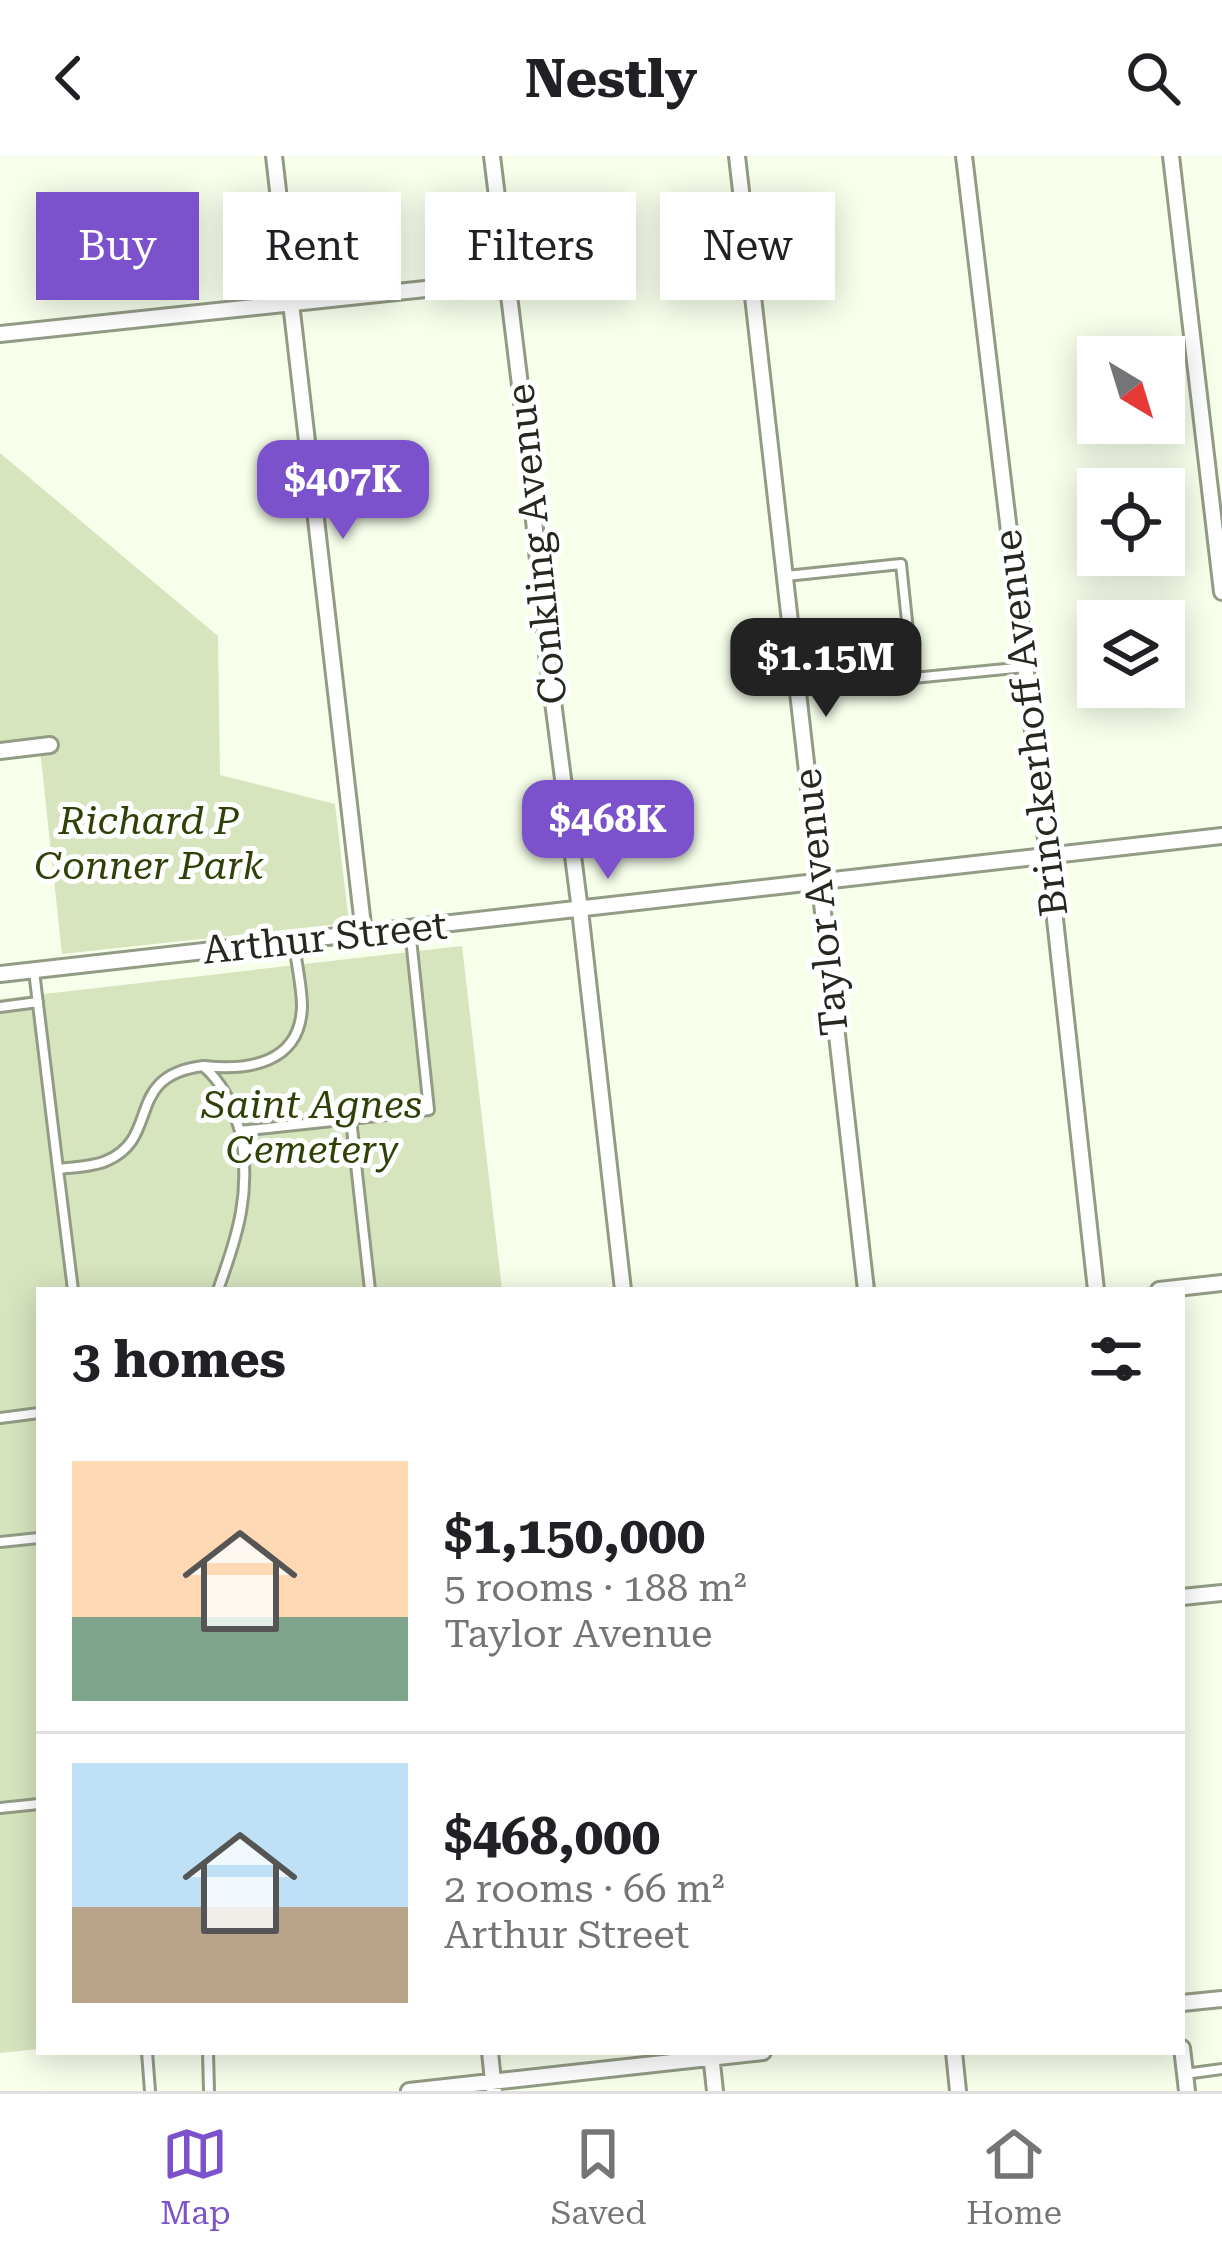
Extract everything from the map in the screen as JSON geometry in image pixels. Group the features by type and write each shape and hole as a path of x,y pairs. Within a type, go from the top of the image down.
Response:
{"street":[{"path":"274,156 364,934"},
{"name":"Conkling Avenue","path":"492,156 497,192"},
{"name":"Taylor Avenue","path":"737,156 866,1287"},
{"name":"Brinckerhoff Avenue","path":"964,156 1096,1287"},
{"path":"1171,156 1222,592"},
{"path":"0,334 425,289"},
{"name":"Conkling Avenue","path":"510,300 548,663 623,1287"},
{"path":"0,751 50,745"},
{"name":"Arthur Street","path":"0,974 1222,836"},
{"path":"1185,1287 1222,1283"},
{"path":"1185,1598 1222,1593"},
{"path":"1185,2003 1222,1999"},
{"path":"490,2055 494,2086"},
{"path":"409,2091 494,2086 711,2055 715,2091"},
{"path":"953,2055 958,2091"},
{"path":"1183,2055 1187,2091"}],"lane":[{"path":"786,576 902,564 913,678 1024,667"},
{"path":"241,1131 429,1110 410,929"},
{"path":"58,1169 103,1163 117,1155 136,1134 163,1078 202,1066 258,1066 280,1053 297,1035 302,1007 294,942"},
{"path":"34,970 73,1287"},
{"path":"0,1006 38,1002"},
{"path":"202,1066 224,1090 245,1152 241,1221 219,1287"},
{"path":"352,1119 370,1287"},
{"path":"0,1418 36,1413"},
{"path":"0,1542 36,1538"},
{"path":"0,1808 36,1804"},
{"path":"147,2055 150,2091"},
{"path":"208,2055 209,2091"},
{"path":"1185,2074 1222,2069"}],"green space":[{"name":"Richard P Conner Park","path":"0,453 218,636 220,775 335,804 349,923 62,954 39,740 0,743"},
{"name":"Saint Agnes Cemetery","path":"462,946 502,1287 36,1287 36,2049 0,2053 0,999"}]}
